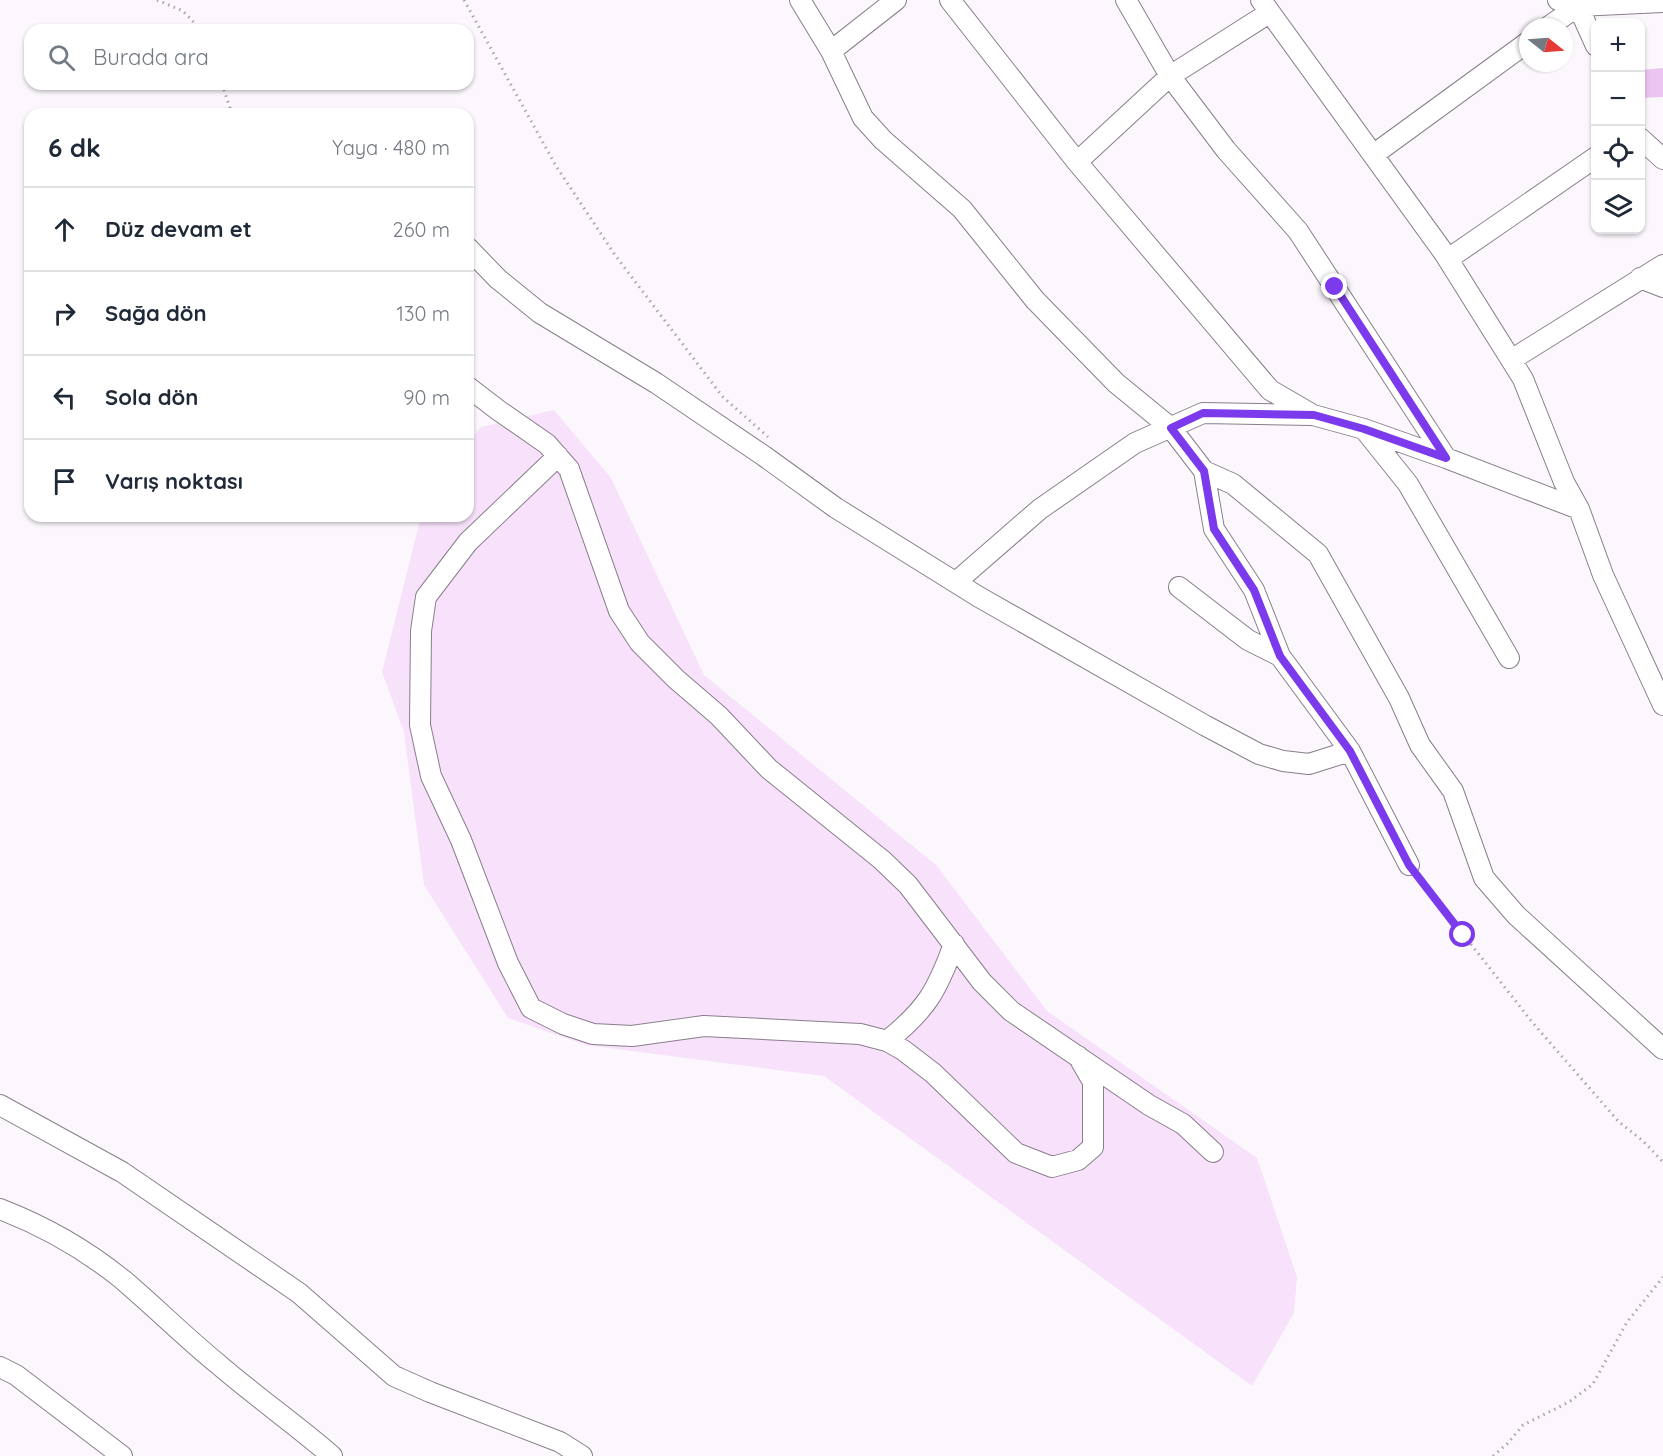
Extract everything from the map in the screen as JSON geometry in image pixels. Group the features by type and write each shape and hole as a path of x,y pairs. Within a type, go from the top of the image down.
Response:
{"street":[{"path":"800,0 831,51 863,117 876,133 962,208 1035,300 1116,383 1171,428 1204,471 1214,529 1254,590 1280,656 1350,751 1409,865"},
{"path":"831,51 896,0"},
{"path":"950,0 1077,162 1270,390 1314,415 1364,429 1446,458 1579,509"},
{"path":"1126,0 1170,76 1226,150 1298,231 1446,458"},
{"path":"1558,0 1578,6 1663,2"},
{"path":"1077,162 1170,76 1266,4 1448,259 1523,379 1564,482 1579,509 1603,575 1663,705"},
{"path":"1561,18 1578,6"},
{"path":"1578,6 1591,35"},
{"path":"1373,155 1519,49"},
{"path":"1645,142 1663,159"},
{"path":"1448,259 1591,160"},
{"path":"474,254 498,279 540,313 656,383 836,508 956,582 1259,754 1309,764 1350,751"},
{"path":"1511,360 1640,278 1663,266"},
{"path":"1640,278 1663,287"},
{"path":"474,392 547,444 569,469 619,611 640,643 676,679 719,716 769,769 908,885 982,982 1011,1011 1149,1105 1183,1124 1213,1152"},
{"path":"956,582 1040,509 1135,443 1203,413 1314,415"},
{"path":"1364,429 1408,484 1509,658"},
{"path":"558,456 468,542 426,597 421,631 420,725 431,776 461,840 508,963 531,1008 563,1024 593,1034 632,1036 704,1026 860,1034 887,1041 933,1073 1016,1153 1052,1167 1078,1160 1093,1147 1093,1082 1078,1056"},
{"path":"1204,471 1233,484 1318,554 1399,698 1420,745 1453,791 1484,878 1516,915 1663,1049"},
{"path":"1179,587 1248,640 1280,656"},
{"path":"887,1041 911,1022 930,999 954,944"},
{"path":"0,1105 122,1172 289,1286 394,1376 560,1442 582,1456"},
{"path":"0,1209 27,1220 72,1244 121,1278 219,1365 291,1420 332,1456"},
{"path":"0,1367 16,1375 122,1456"}],"path":[{"path":"157,0 183,11 195,24"},
{"path":"464,0 556,165 615,255 722,396 772,440"},
{"path":"224,90 230,108"},
{"path":"1409,865 1532,1022 1619,1122 1643,1141 1663,1162"},
{"path":"1493,1456 1523,1425 1569,1402 1593,1384 1627,1322 1663,1277"}],"shaded area":[{"path":"554,410 611,478 704,675 936,865 1047,1011 1257,1158 1297,1277 1294,1313 1252,1386 824,1076 586,1045 508,1018 424,885 404,732 382,672 420,522 474,522 474,436 481,427"}],"building":[{"path":"1663,68 1663,97 1645,98 1645,70"}],"route":[{"path":"1335,287 1446,458 1364,429 1314,415 1203,413 1171,428 1204,471 1214,529 1254,590 1280,656 1350,751 1409,865 1463,935"}]}
